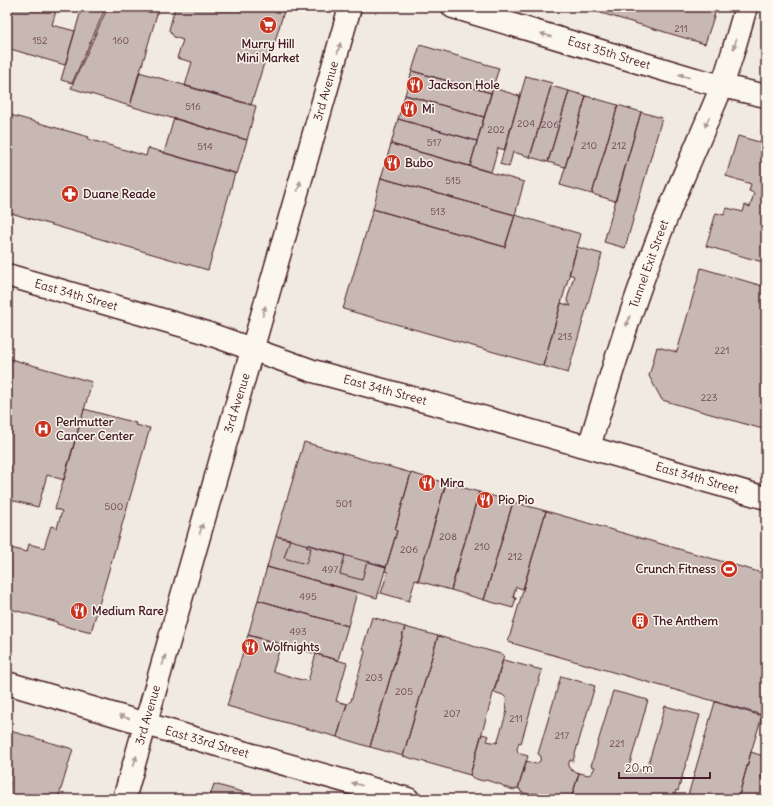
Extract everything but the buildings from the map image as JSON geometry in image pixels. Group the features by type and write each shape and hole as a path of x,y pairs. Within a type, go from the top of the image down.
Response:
{"main road":[{"name":"3rd Avenue","path":"124,799 231,423 254,349 350,7"},
{"name":"East 35th Street","path":"453,7 695,79 766,96"},
{"name":"Tunnel Exit Street","path":"589,447 618,352 646,269 680,184 722,86 746,7"},
{"name":"East 34th Street","path":"7,275 201,331 313,370 766,498"},
{"name":"East 33rd Street","path":"7,683 408,799"}],"place":[{"name":"Murry Hill Mini Market","path":"268,25"},
{"name":"Jackson Hole","path":"415,85"},
{"name":"Mi","path":"409,109"},
{"name":"Bubo","path":"392,163"},
{"name":"Duane Reade","path":"70,194"},
{"name":"Perlmutter Cancer Center","path":"43,429"},
{"name":"Mira","path":"427,483"},
{"name":"Pio Pio","path":"485,500"},
{"name":"Crunch Fitness","path":"729,569"},
{"name":"Medium Rare","path":"79,611"},
{"name":"The Anthem","path":"640,621"},
{"name":"Wolfnights","path":"250,647"}]}
